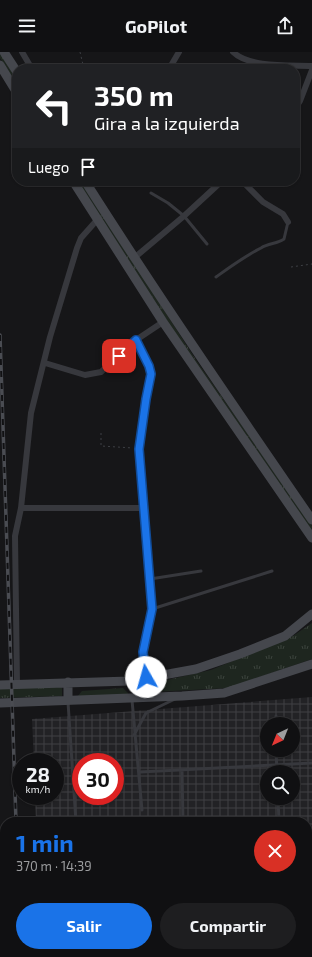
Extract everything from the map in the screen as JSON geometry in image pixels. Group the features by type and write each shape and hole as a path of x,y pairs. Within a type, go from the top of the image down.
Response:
{"street":[{"path":"4,52 12,64"},
{"path":"22,52 29,64"},
{"path":"172,64 179,52"},
{"path":"233,52 237,57 263,64"},
{"path":"0,65 12,85"},
{"path":"300,66 312,66"},
{"path":"300,101 312,70"},
{"path":"76,186 163,322 312,538"},
{"path":"88,186 210,373 312,520"},
{"path":"134,258 184,216 217,186"},
{"path":"247,186 263,202 283,214 288,222"},
{"path":"17,684 15,536 21,508 32,414 50,337 77,248 81,238 98,220"},
{"path":"45,363 85,375 101,372 136,340 163,322"},
{"path":"136,340 149,366 151,374 139,449 152,609 143,652 146,677"},
{"path":"21,508 144,508"},
{"path":"0,685 130,681 196,669 240,654 285,636 312,614"},
{"path":"0,703 224,693 312,664"},
{"path":"130,681 132,698"},
{"path":"68,682 68,700"}],"lane":[{"path":"151,193 168,203 184,216 207,244"},
{"path":"216,277 244,257 263,246 279,243 284,238 288,222"},
{"path":"150,579 201,571"},
{"path":"152,609 272,571"},
{"path":"134,734 146,713 182,696"},
{"path":"132,698 134,734 140,772 142,810"},
{"path":"68,700 76,817"},
{"path":"276,757 277,765 312,762"},
{"path":"140,772 260,766"},
{"path":"182,770 182,817"},
{"path":"278,805 279,817"}],"path":[{"path":"80,52 83,64"},
{"path":"291,267 312,264"},
{"path":"101,433 101,446 139,449"}],"shaded area":[{"path":"312,697 312,817 36,817 35,805 64,805 64,753 34,753 32,719"}],"green space":[{"path":"0,52 12,71 12,77 0,58"},
{"path":"79,186 84,186 196,360 312,526 312,534 193,364"},
{"path":"312,623 312,659 228,688 135,693 136,687 211,670 293,636"},
{"path":"62,686 62,696 0,698 0,689"},
{"path":"123,688 128,693 127,695 77,697 82,691"}],"railway":[{"path":"0,335 16,817"}],"route":[{"path":"119,356 136,340 149,366 151,374 139,449 152,609 147,627 143,652 146,677"}]}
